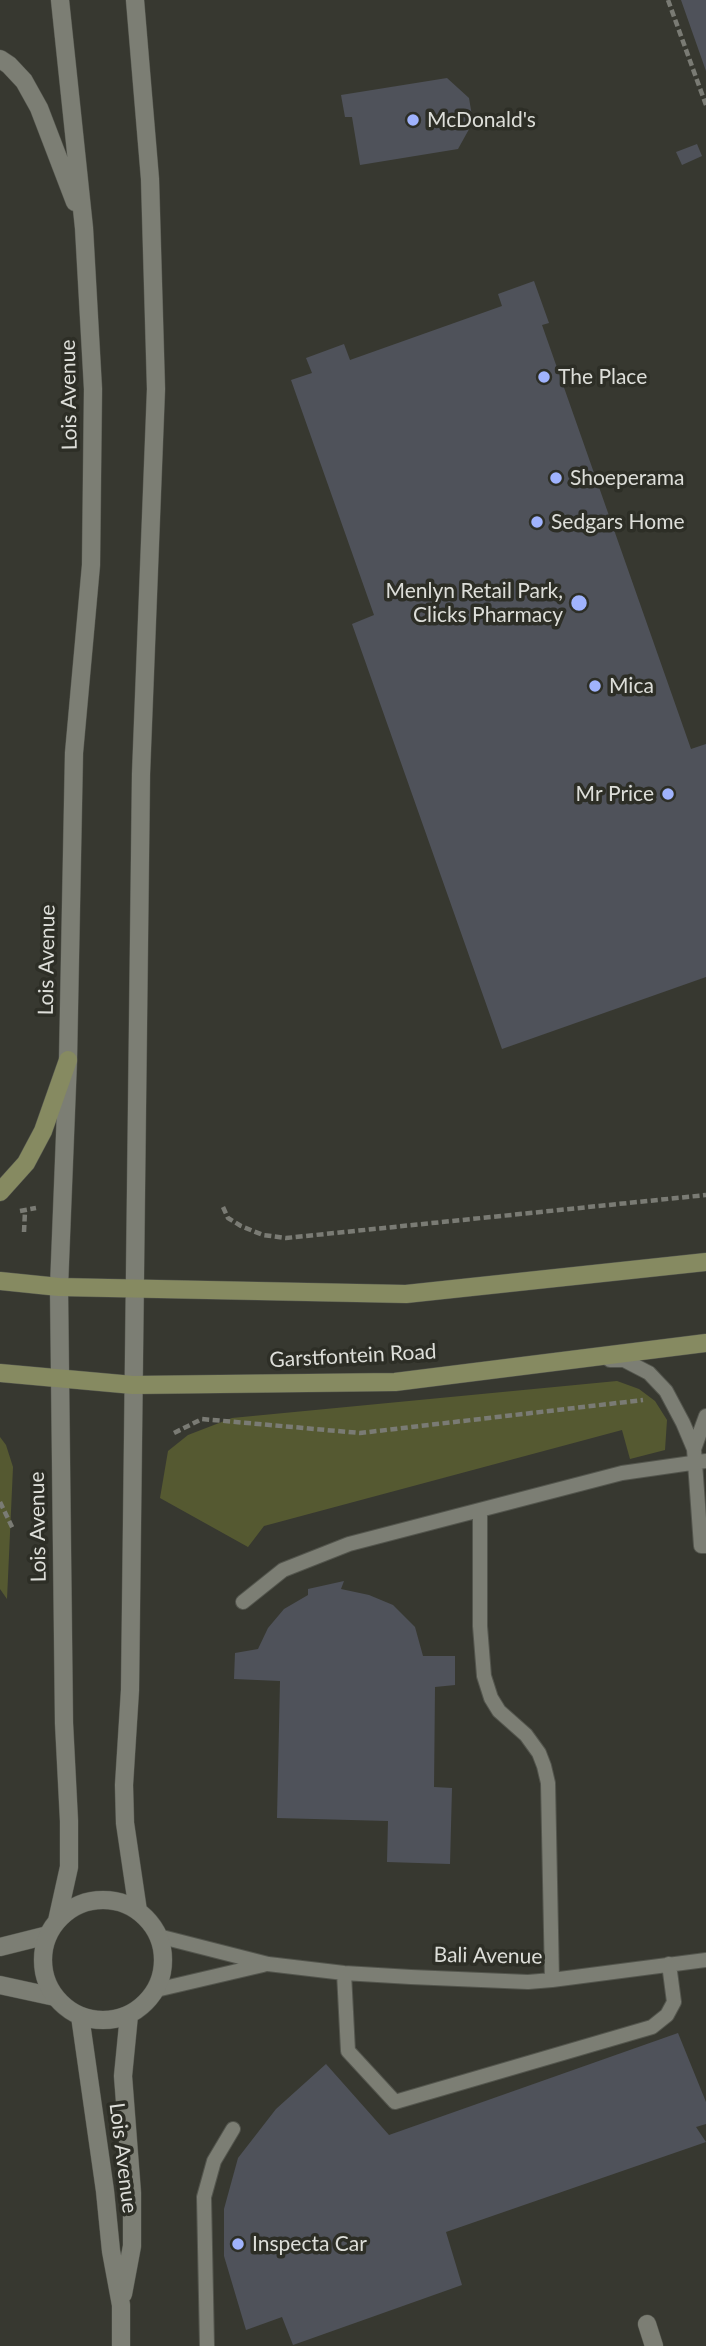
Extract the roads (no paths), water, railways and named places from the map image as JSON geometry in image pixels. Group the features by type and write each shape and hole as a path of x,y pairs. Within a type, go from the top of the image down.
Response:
{"main road":[{"path":"0,1192 26,1163 43,1131 68,1060"},
{"path":"0,1281 59,1287 406,1294 706,1262"},
{"name":"Garstfontein Road","path":"0,1373 133,1385 395,1382 706,1343"}],"street":[{"path":"135,0 150,179 156,389 141,774 130,1690 124,1785 125,1823 138,1911"},
{"name":"Lois Avenue","path":"53,1928 69,1867 58,1378 59,1287 68,1060 74,753 93,527 93,389 84,228 63,1"},
{"path":"0,59 23,81 39,108 84,228"},
{"path":"105,1900 122,1903 138,1911 150,1922 158,1936 163,1954 162,1972 156,1990 144,2004 129,2015 95,2021 79,2016 66,2008 47,1984 43,1951 53,1928 71,1909 87,1902 105,1900"},
{"path":"0,1947 53,1928"},
{"path":"0,1985 55,1997"},
{"name":"Lois Avenue","path":"121,2305 132,2246 123,2076 129,2015"},
{"name":"Lois Avenue","path":"79,2016 111,2251 121,2305 121,2346"},
{"path":"103,2177 130,2173"},
{"path":"647,2324 654,2346"}],"lane":[{"path":"570,1359 624,1360 649,1373 669,1397 698,1457"},
{"path":"706,1416 698,1457 701,1546 706,1546"},
{"path":"243,1602 283,1570 349,1544 622,1473 698,1457"},
{"path":"480,1511 480,1626 484,1676 491,1698 499,1711 526,1735 539,1753 548,1783 552,1980"},
{"name":"Bali Avenue","path":"158,1936 268,1964 344,1973 528,1982 706,1960"},
{"name":"Bali Avenue","path":"156,1990 268,1964"},
{"path":"344,1973 348,2051 396,2102 652,2027 667,2015 674,2002 669,1964"},
{"path":"207,2346 204,2197 214,2161 233,2129"}],"place":[{"name":"McDonald's","path":"413,120"},
{"name":"The Place","path":"544,377"},
{"name":"Shoeperama","path":"556,478"},
{"name":"Sedgars Home","path":"537,522"},
{"name":"Menlyn Retail Park, Clicks Pharmacy","path":"579,603"},
{"name":"Mica","path":"595,686"},
{"name":"Mr Price","path":"668,794"},
{"name":"Inspecta Car","path":"238,2244"}]}
